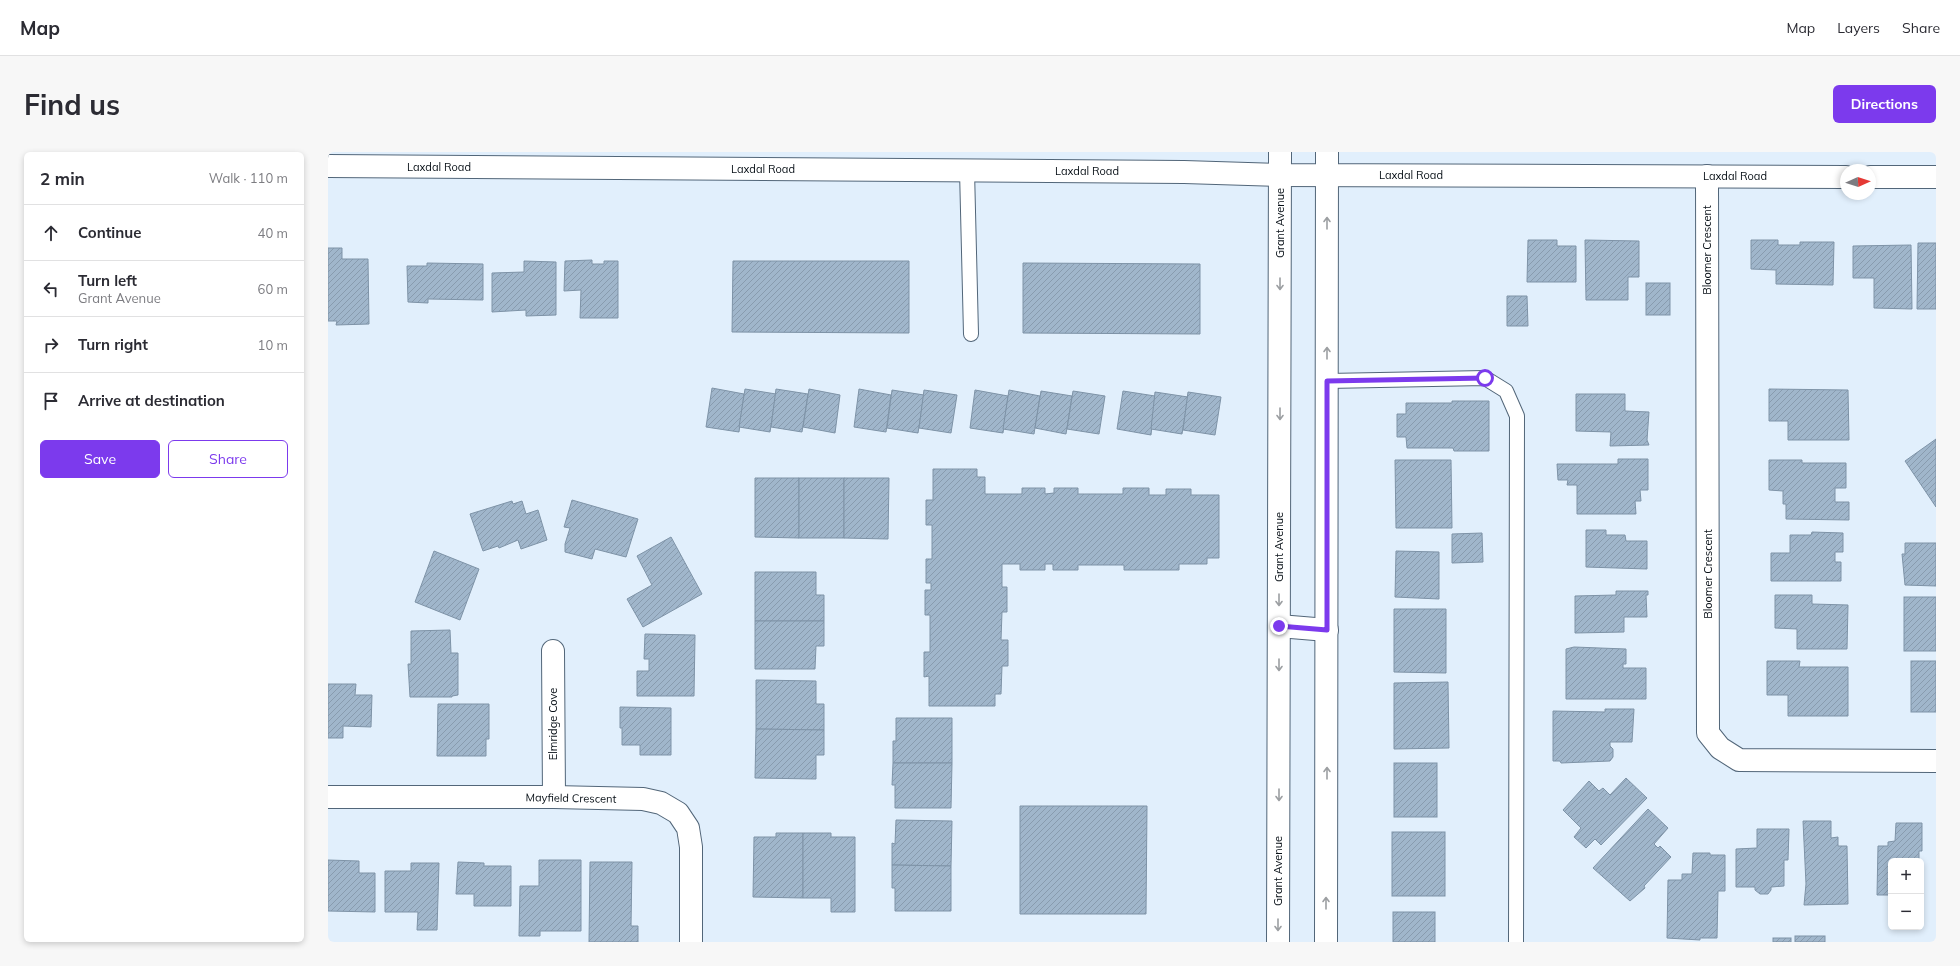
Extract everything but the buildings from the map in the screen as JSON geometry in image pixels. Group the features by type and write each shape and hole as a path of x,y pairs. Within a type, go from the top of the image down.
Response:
{"street":[{"name":"Grant Avenue","path":"1278,942 1280,152"},
{"path":"1326,942 1327,152"},
{"name":"Laxdal Road","path":"328,166 441,159 1280,175 1840,176"},
{"name":"Bloomer Crescent","path":"1707,176 1708,733 1720,748 1739,760 1936,761"},
{"path":"1876,177 1936,177"},
{"path":"1279,626 1327,630"},
{"name":"Elmridge Cove","path":"553,651 554,798"},
{"name":"Mayfield Crescent","path":"328,796 643,799 661,803 678,813 688,828 691,847 691,942"}],"lane":[{"path":"967,170 971,334"},
{"path":"1327,381 1485,378 1506,391 1518,416 1516,942"}],"route":[{"path":"1279,626 1327,630 1327,381 1485,378"}]}
